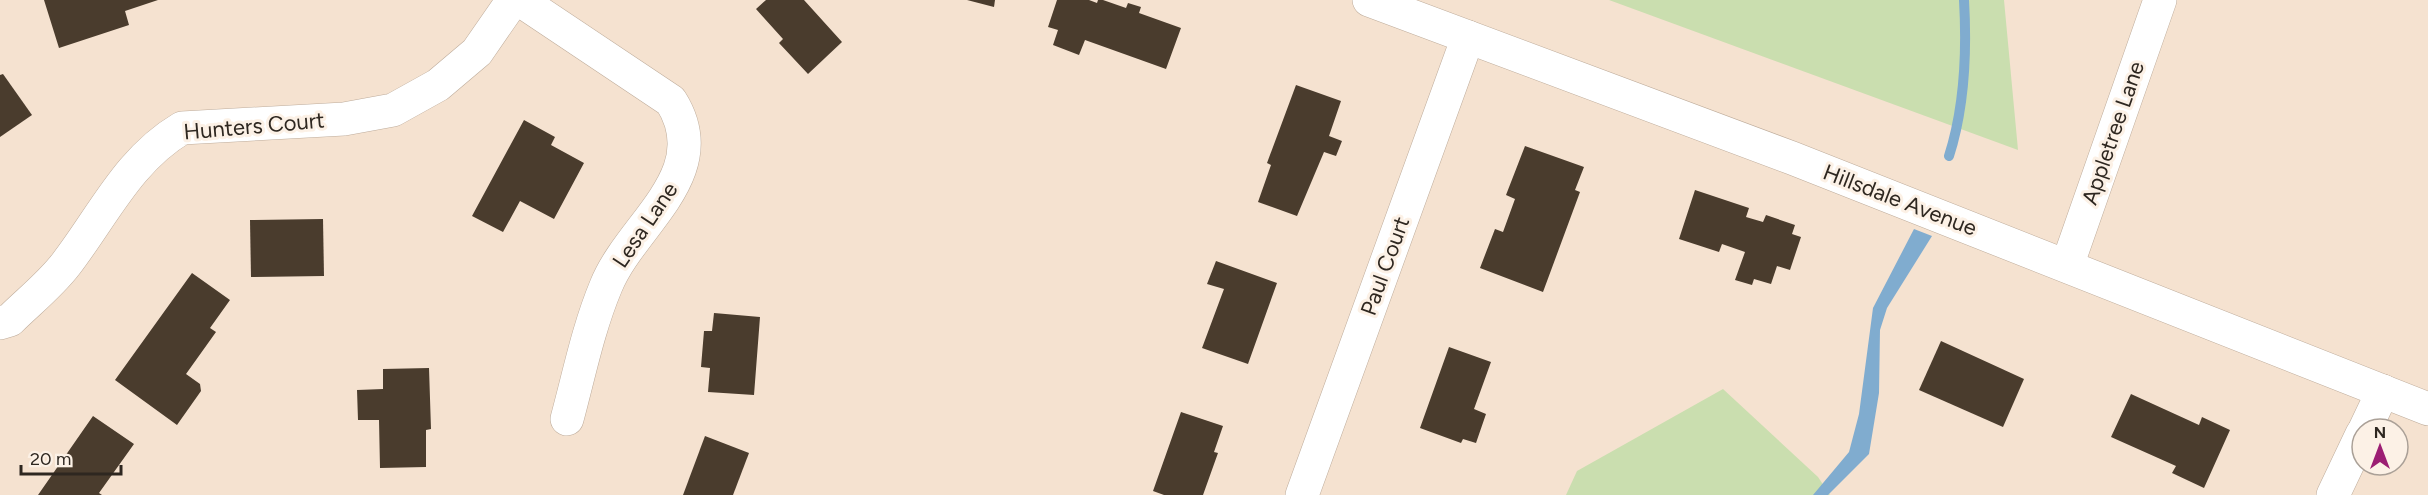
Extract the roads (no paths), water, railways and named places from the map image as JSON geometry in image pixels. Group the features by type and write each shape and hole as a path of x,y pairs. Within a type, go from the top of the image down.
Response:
{"street":[{"name":"Hunters Court","path":"0,323 10,320 64,266 131,170 159,142 182,128 344,119 393,110 438,85 477,52 513,0"},
{"name":"Lesa Lane","path":"520,0 671,101 682,118 685,140 681,168 670,193 629,244 606,285 591,328 567,419"},
{"name":"Hillsdale Avenue","path":"1369,0 1792,158 2428,409"},
{"name":"Appletree Lane","path":"2067,266 2160,0"},
{"name":"Paul Court","path":"1302,495 1468,37"},
{"path":"2370,417 2383,391"},
{"path":"2333,495 2350,459"}],"water":[{"path":"1914,229 1932,236 1887,308 1880,330 1879,393 1869,454 1828,495 1813,495 1849,452 1859,414 1873,308"}],"waterway":[{"path":"1949,156 1959,118 1964,79 1964,0"}]}
